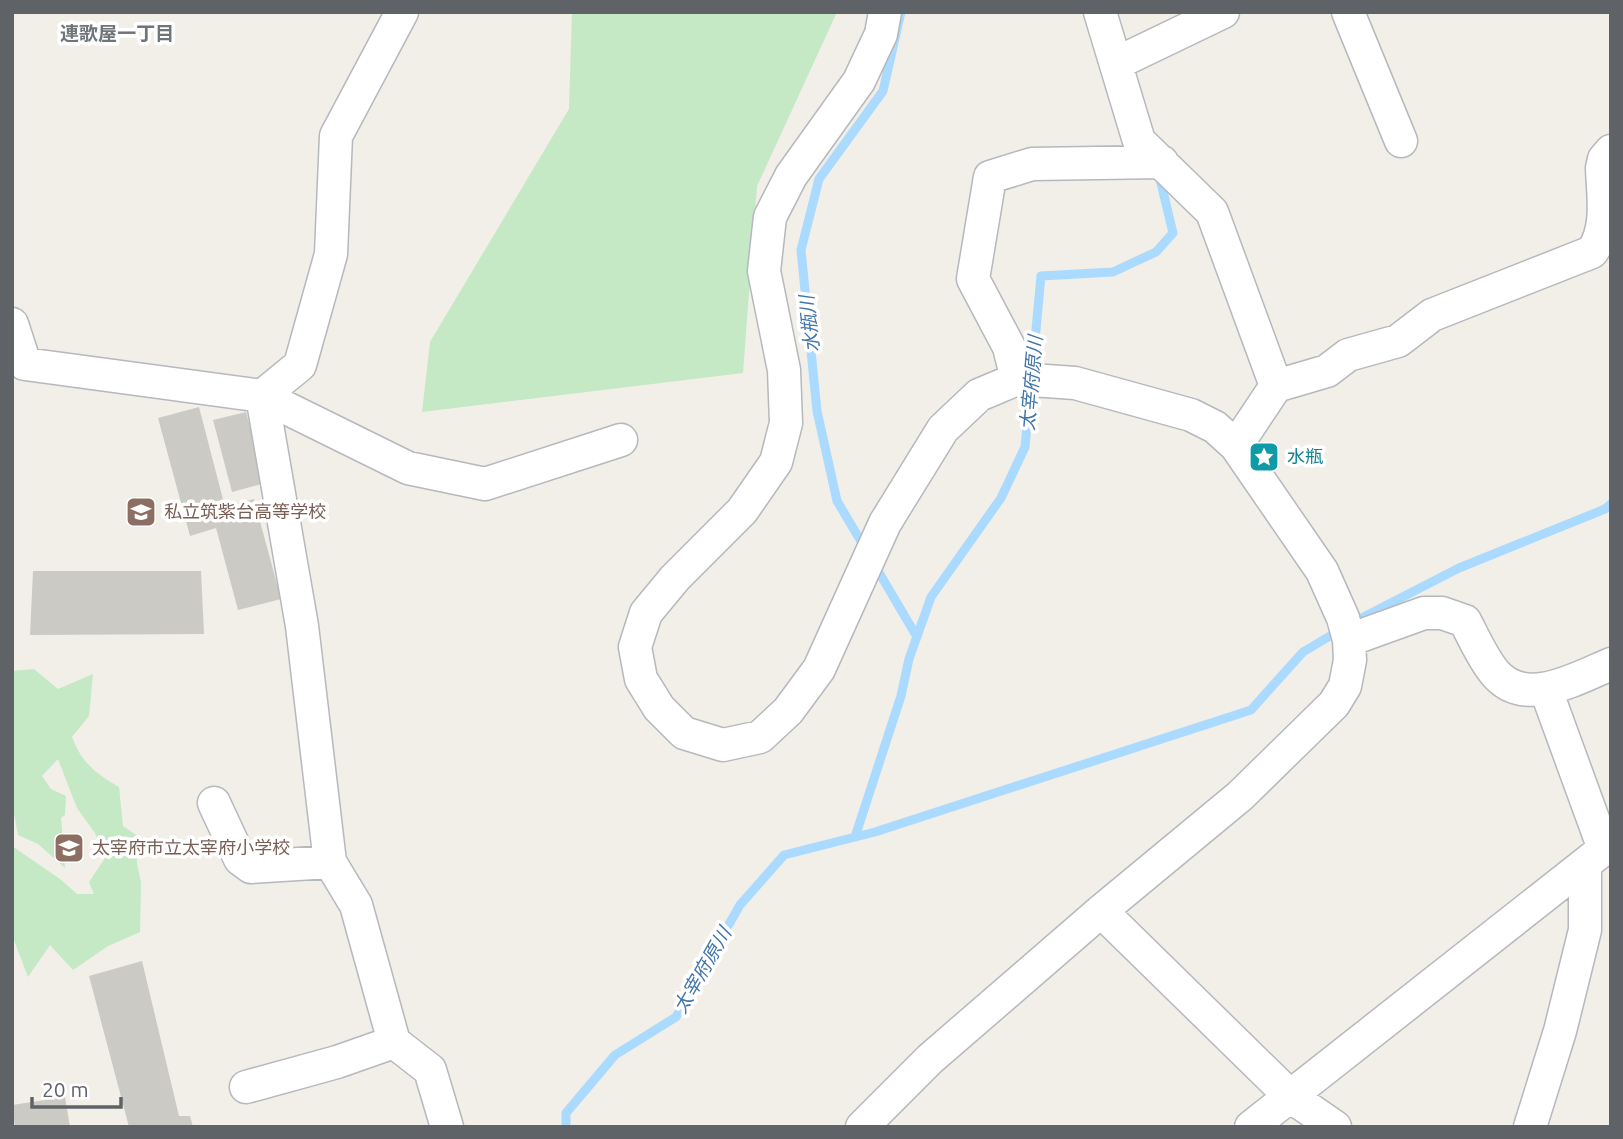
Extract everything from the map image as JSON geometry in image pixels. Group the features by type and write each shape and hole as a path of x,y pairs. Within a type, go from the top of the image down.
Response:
{"street":[{"path":"262,396 300,365 331,254 336,136 402,12"},
{"path":"862,1127 930,1059 1101,911 1240,796 1334,704 1345,685 1350,660 1349,640 1343,618 1322,571 1236,446 1215,427 1191,415 1075,383 1017,379 979,395 943,429 885,523 818,669 788,710 760,737 723,746 684,733 659,708 641,679 635,647 646,612 675,578 742,512 776,462 786,423 784,370 764,271 770,217 791,176 859,81 881,34 885,12"},
{"path":"1100,12 1139,141 1212,212 1276,386"},
{"path":"1117,63 1223,12"},
{"path":"1348,12 1401,141"},
{"path":"1236,446 1276,386 1327,371 1348,355 1398,341 1432,315 1592,252 1598,244 1603,227 1602,168 1604,159 1611,151"},
{"path":"1017,379 1009,347 973,279 990,177 1032,164 1162,162"},
{"path":"12,324 24,364 262,396 408,468 485,484 621,440"},
{"path":"262,396 302,626 330,862 356,905 394,1042 430,1070 447,1127"},
{"path":"1349,640 1424,613 1442,613 1465,621 1495,674 1514,688 1546,690 1611,664"},
{"path":"1530,1127 1560,1031 1600,856 1546,690"},
{"path":"214,803 240,859 251,867 330,862"},
{"path":"1251,1127 1600,856"},
{"path":"1101,911 1290,1096 1335,1127"},
{"path":"246,1087 337,1062 394,1042"}],"green space":[{"path":"572,12 837,12 757,186 743,373 422,412 430,342 569,109"},
{"path":"34,669 58,689 93,674 89,716 72,737 80,754 90,766 119,787 123,826 136,835 141,882 140,932 108,946 73,970 50,945 28,977 12,935 12,846 77,894 94,894 89,882 105,858 95,833 77,808 58,759 42,776 51,789 66,796 65,815 61,818 65,868 38,844 18,835 12,803 12,671"}],"building":[{"path":"199,407 225,507 254,499 281,599 238,610 216,528 190,536 158,418"},
{"path":"246,412 265,483 232,492 213,420"},
{"path":"33,571 201,571 204,634 30,635"},
{"path":"142,961 179,1116 190,1116 193,1127 129,1127 89,976"},
{"path":"65,1097 70,1127 15,1127 12,1105"}],"waterway":[{"name":"水瓶川","path":"865,548 837,501 817,411 801,250 819,179 883,91 901,12"},
{"name":"太宰府原川","path":"855,837 901,696 909,659 931,597 1001,498 1025,447 1041,276 1113,272 1156,252 1173,233 1159,175"},
{"path":"1352,623 1459,568 1605,509 1611,504"},
{"name":"水瓶川","path":"874,564 917,637"},
{"name":"太宰府原川","path":"566,1127 566,1113 615,1055 676,1017 740,905 784,855 875,832 1251,710 1303,652 1340,630"}],"place":[{"name":"水瓶","path":"1264,457"},
{"name":"私立筑紫台高等学校","path":"141,512"},
{"name":"太宰府市立太宰府小学校","path":"69,848"}],"district":[{"name":"連歌屋一丁目","path":"117,33"}]}
